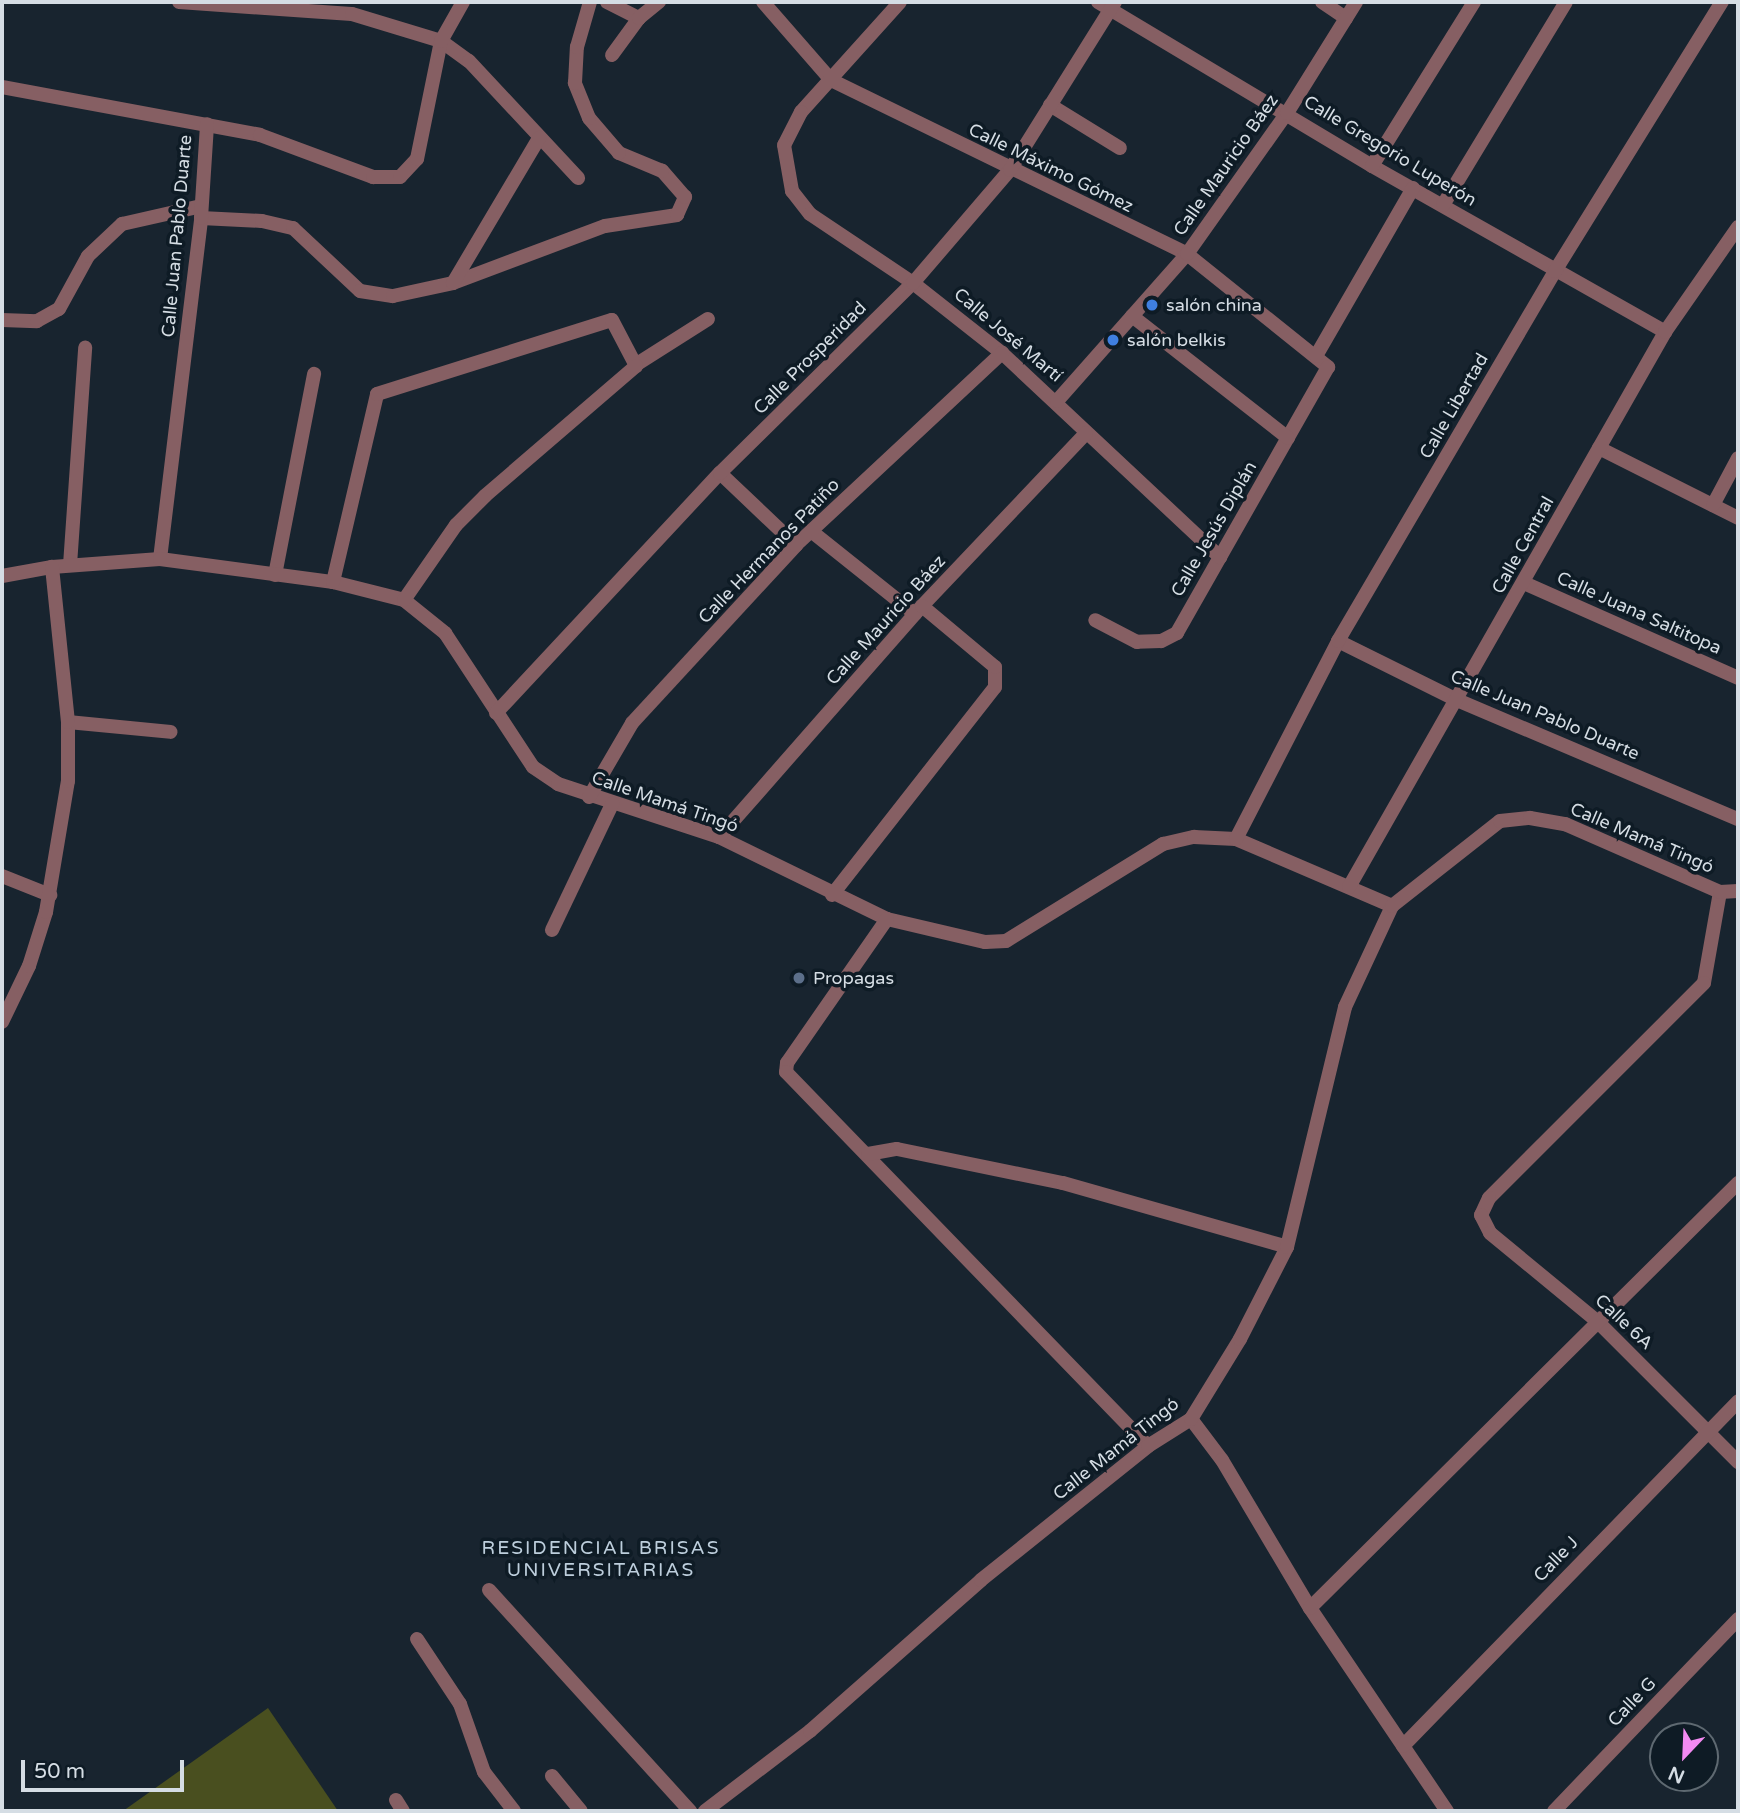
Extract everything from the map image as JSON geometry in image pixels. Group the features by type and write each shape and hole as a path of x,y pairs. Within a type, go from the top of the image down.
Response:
{"street":[{"path":"179,2 352,14 441,41 469,61 578,178"},
{"path":"207,124 260,135 373,177 400,177 417,159 441,41 463,2"},
{"path":"2,320 37,321 60,309 88,256 122,224 201,212 293,228 360,291 393,296 453,283 605,226 677,215 685,197 662,171 619,153 589,118 575,83 577,47 590,2"},
{"path":"607,2 639,18"},
{"path":"612,55 639,18 659,2"},
{"name":"Calle Máximo Gómez","path":"762,2 831,80 1010,170 1187,254 1328,367"},
{"path":"831,80 900,2"},
{"name":"Calle Gregorio Luperón","path":"1098,2 1114,5 1372,166 1665,332"},
{"path":"1322,2 1346,18"},
{"name":"Calle Mauricio Báez","path":"1056,401 1187,254 1287,113 1356,2"},
{"path":"1372,166 1474,2"},
{"path":"1443,205 1566,2"},
{"name":"Calle Libertad","path":"1236,839 1338,641 1555,271 1722,2"},
{"name":"Calle Prosperidad","path":"496,713 720,473 914,283 1010,170 1114,5"},
{"name":"Calle José Martí","path":"831,80 801,112 785,145 792,191 810,214 914,283 1002,353 1220,557"},
{"name":"Calle Juan Pablo Duarte","path":"2,90 207,124 201,212 160,559"},
{"path":"1051,106 1120,148"},
{"path":"453,283 539,138"},
{"path":"1316,356 1413,188"},
{"name":"Calle Central","path":"1349,887 1665,332 1738,227"},
{"path":"1132,316 1288,438"},
{"path":"404,600 456,525 485,496 637,364 708,319"},
{"path":"333,582 374,398 381,390 608,320 615,322 637,364"},
{"path":"70,565 85,348"},
{"name":"Calle Hermanos Patiño","path":"589,797 632,723 796,545 1002,353"},
{"name":"Calle Jesús Diplán","path":"1095,620 1136,642 1171,636 1220,557 1328,367"},
{"path":"275,575 314,374"},
{"name":"Calle Mauricio Báez","path":"719,837 918,610 1086,433"},
{"path":"1599,448 1738,517"},
{"path":"1713,505 1738,458"},
{"path":"720,473 796,545"},
{"path":"811,531 995,667 995,687 832,895"},
{"name":"Calle Mamá Tingó","path":"2,576 52,566 160,559 333,582 404,600 445,633 534,767 589,797 719,837 832,895 887,919 985,942 1006,941 1163,844 1195,837 1236,839 1392,906"},
{"path":"2,1022 29,966 50,895 68,781 68,722 52,566"},
{"name":"Calle Juana Saltitopa","path":"1524,583 1738,678"},
{"name":"Calle Juan Pablo Duarte","path":"1338,641 1457,700 1738,819"},
{"path":"68,722 171,732"},
{"path":"552,930 612,804"},
{"name":"Calle Mamá Tingó","path":"705,1811 810,1731 981,1580 1148,1446 1191,1419 1240,1339 1287,1247 1345,1007 1392,906 1500,821 1530,818 1565,824 1720,892 1738,891"},
{"path":"2,876 50,895"},
{"name":"Calle 6A","path":"1720,892 1704,983 1489,1198 1481,1214 1490,1233 1598,1323 1709,1429 1738,1462"},
{"path":"887,919 785,1067 1148,1446"},
{"path":"868,1154 897,1149 1063,1183 1287,1247"},
{"path":"1310,1608 1738,1183"},
{"name":"Calle J","path":"1403,1746 1738,1401"},
{"path":"1191,1419 1222,1460 1310,1608 1447,1811"},
{"path":"489,1590 690,1811"},
{"name":"Calle G","path":"1554,1811 1738,1619"},
{"path":"417,1639 460,1704 484,1772 514,1811"},
{"path":"552,1776 581,1811"}],"green space":[{"path":"268,1708 338,1811 123,1811"}],"place":[{"name":"salón china","path":"1152,305"},
{"name":"salón belkis","path":"1113,340"},
{"name":"Propagas","path":"799,978"}],"district":[{"name":"RESIDENCIAL BRISAS UNIVERSITARIAS","path":"601,1560"}]}
